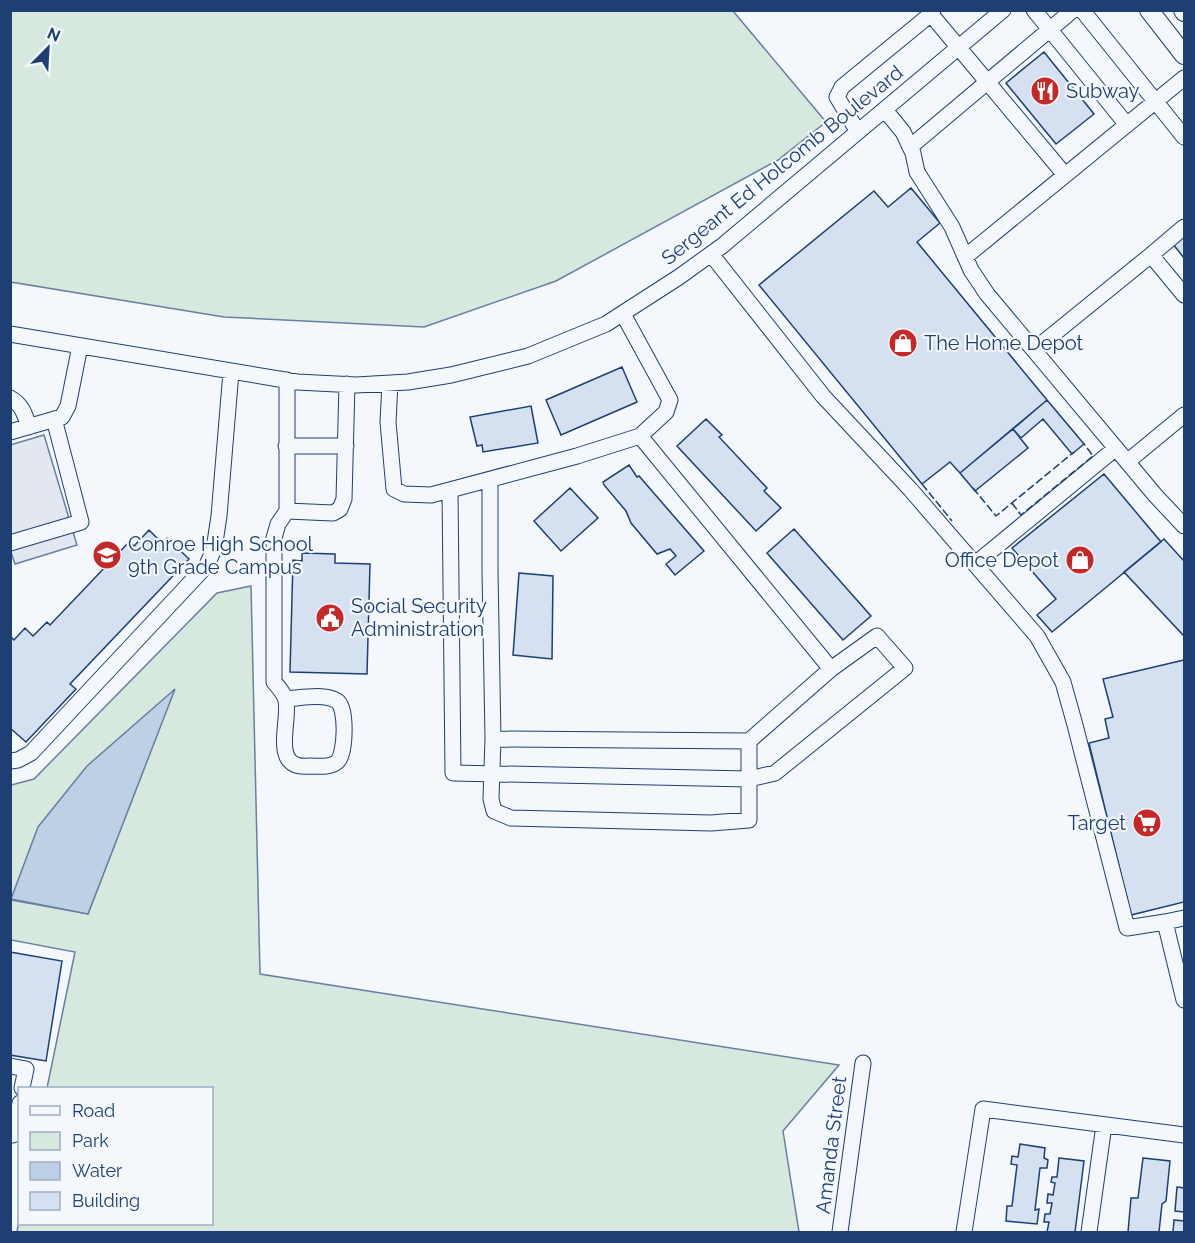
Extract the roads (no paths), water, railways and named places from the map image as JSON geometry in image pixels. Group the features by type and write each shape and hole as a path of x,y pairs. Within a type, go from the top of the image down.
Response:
{"main road":[{"path":"1149,10 1185,55"}],"street":[{"name":"Sergeant Ed Holcomb Boulevard","path":"10,334 231,372 287,380 347,384 390,383 451,375 528,356 606,324 711,254 1003,10"},
{"path":"1034,10 1126,125"},
{"path":"910,147 1073,10"},
{"path":"1083,10 1185,137"},
{"path":"858,132 837,97 842,87 932,12 1065,175"},
{"path":"965,257 1185,78"},
{"path":"885,110 903,132 917,172 952,227 970,270 987,294 1127,462 1185,526"},
{"path":"1034,350 1185,227"},
{"path":"711,254 823,396 910,489 1037,636 1062,682 1127,928 1185,918"},
{"path":"1151,255 1185,295"},
{"path":"390,383 388,422 393,489 404,494 431,495 554,464 640,436 666,412 670,400 622,314"},
{"path":"10,432 62,417 68,406 80,346"},
{"path":"10,761 18,760 31,753 207,564 214,549 219,516 231,372"},
{"path":"286,699 324,697 338,701 343,709 343,752 338,762 329,766 302,766 291,762 285,753 286,699 274,682 274,538 278,524 287,511 287,380"},
{"path":"287,511 333,513 340,509 344,499 347,384"},
{"path":"10,398 17,401 23,410 29,427"},
{"path":"1127,462 1185,415"},
{"path":"10,543 81,522 54,419"},
{"path":"640,436 831,669"},
{"path":"286,446 346,446"},
{"path":"975,564 1116,448"},
{"path":"490,481 493,740 491,799 494,811 511,818 711,823 749,820 749,741"},
{"path":"450,491 453,773 749,779 775,773 905,668 877,636 831,669 749,741 493,740"},
{"path":"1165,922 1185,1000"},
{"name":"Amanda Street","path":"840,1233 863,1063"},
{"path":"10,1066 26,1069 22,1087"},
{"path":"964,1233 983,1109 1185,1135"},
{"path":"10,1135 13,1135 18,1112"},
{"path":"1089,1233 1104,1125"}],"water":[{"path":"175,689 88,914 11,899 38,827 87,766"}],"place":[{"name":"Subway","path":"1045,91"},
{"name":"The Home Depot","path":"903,343"},
{"name":"Conroe High School 9th Grade Campus","path":"107,555"},
{"name":"Office Depot","path":"1080,560"},
{"name":"Social Security Administration","path":"330,618"},
{"name":"Target","path":"1147,823"}]}
